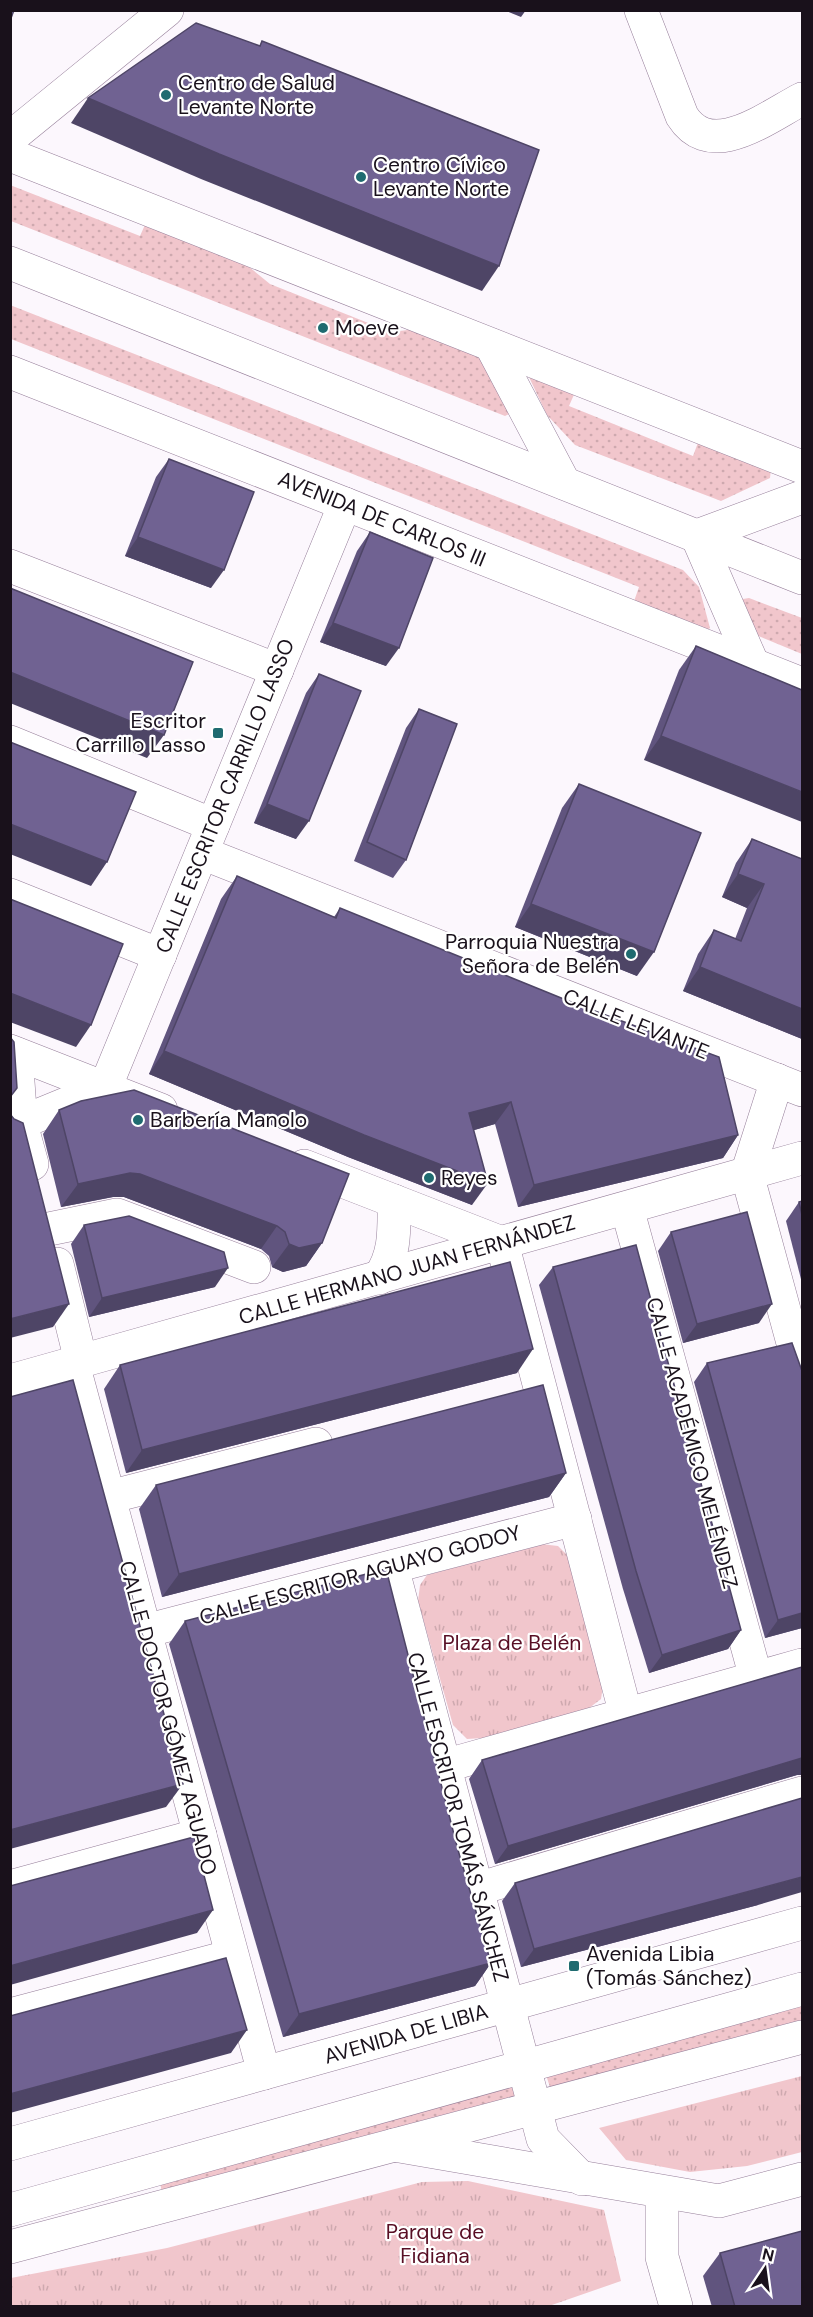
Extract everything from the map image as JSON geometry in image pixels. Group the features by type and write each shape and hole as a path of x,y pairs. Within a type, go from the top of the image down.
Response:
{"street":[{"path":"641,10 682,116 693,130 702,135 712,138 731,135 802,99"},
{"path":"10,138 152,15"},
{"path":"10,155 802,467"},
{"path":"10,263 802,578"},
{"path":"491,345 564,483"},
{"name":"AVENIDA DE CARLOS III","path":"10,372 802,684"},
{"path":"697,536 802,497"},
{"name":"CALLE ESCRITOR CARRILLO LASSO","path":"105,1088 345,504"},
{"path":"697,536 753,665"},
{"path":"10,566 277,670"},
{"name":"CALLE LEVANTE","path":"10,742 208,839 790,1085"},
{"path":"10,895 160,955"},
{"path":"14,1052 194,1123"},
{"name":"CALLE DOCTOR GÓMEZ AGUADO","path":"14,1052 16,1126 49,1229 109,1497 264,2073"},
{"path":"790,1085 747,1174 796,1328 802,1376"},
{"path":"16,1126 105,1088"},
{"path":"272,1153 502,1243 626,1715"},
{"name":"CALLE HERMANO JUAN FERNÁNDEZ","path":"10,1381 802,1158"},
{"path":"379,1278 389,1263 394,1241 394,1201"},
{"name":"CALLE ACADÉMICO MELÉNDEZ","path":"627,1208 756,1678"},
{"path":"49,1229 117,1215 254,1268"},
{"path":"506,1395 540,1386"},
{"path":"109,1497 347,1436"},
{"name":"CALLE ESCRITOR AGUAYO GODOY","path":"145,1631 575,1519"},
{"name":"CALLE ESCRITOR TOMÁS SÁNCHEZ","path":"392,1567 523,2067"},
{"path":"444,1766 802,1665"},
{"path":"477,1889 802,1793"},
{"path":"10,1887 200,1834"},
{"name":"AVENIDA DE LIBIA","path":"10,2144 802,1923"},
{"path":"10,2015 232,1956"},
{"path":"10,2210 802,1989"},
{"path":"10,2247 802,2037"},
{"path":"523,2067 543,2139 582,2179"},
{"path":"394,2145 719,2201 802,2179"},
{"path":"662,2193 663,2257 676,2307"}],"green space":[{"path":"10,185 140,236 148,218 232,253 270,284 391,332 425,328 487,353 509,414 505,416 11,221"},
{"path":"10,305 683,570 699,587 710,628 705,632 632,607 639,587 11,339"},
{"path":"528,375 576,390 569,406 693,456 699,440 771,469 770,478 721,501 575,445 547,415"},
{"path":"749,598 802,618 802,654 751,633 741,603 743,599"},
{"name":"Plaza de Belén","path":"541,1544 558,1546 571,1559 604,1680 601,1699 584,1712 483,1738 467,1739 453,1725 418,1601 420,1585 427,1575"},
{"path":"802,2001 802,2022 551,2090 545,2072"},
{"path":"802,2076 802,2152 747,2166 690,2172 626,2160 599,2128"},
{"path":"511,2082 516,2099 162,2193 160,2182"},
{"name":"Parque de Fidiana","path":"468,2181 604,2210 621,2281 549,2306 11,2306 11,2278 167,2248 422,2182"}],"building":[{"path":"196,23 260,46 262,41 539,150 499,266 219,154 88,98"},
{"path":"169,459 254,492 224,570 138,537"},
{"path":"370,532 433,558 399,648 333,623"},
{"path":"10,588 193,662 164,735 10,672"},
{"path":"696,646 802,690 802,792 661,736"},
{"path":"319,674 361,691 309,821 267,804"},
{"path":"419,709 457,724 406,860 367,842"},
{"path":"10,742 136,792 107,862 10,824"},
{"path":"579,784 701,833 654,952 531,904"},
{"path":"752,839 802,859 802,1009 700,967 714,930 741,941 764,884 738,874"},
{"path":"237,876 336,918 340,908 576,1004 719,1057 738,1135 534,1185 511,1102 469,1113 488,1183 364,1135 164,1051"},
{"path":"10,899 123,944 91,1025 10,993"},
{"path":"10,1037 14,1042 17,1088 10,1097"},
{"path":"134,1090 349,1174 322,1243 299,1248 289,1244 285,1232 277,1226 140,1174 130,1173 78,1184 59,1110 81,1101"},
{"path":"10,1114 14,1119 23,1123 69,1304 10,1319"},
{"path":"747,1212 772,1304 697,1324 671,1232"},
{"path":"129,1216 224,1252 228,1268 102,1298 84,1225"},
{"path":"636,1245 741,1630 662,1655 636,1571 553,1267"},
{"path":"510,1262 533,1349 142,1450 120,1365"},
{"path":"792,1343 802,1371 802,1613 778,1620 707,1363"},
{"path":"73,1380 183,1784 10,1830 10,1397"},
{"path":"543,1385 566,1473 179,1574 156,1485"},
{"path":"386,1569 458,1850 491,1963 299,2014 185,1621"},
{"path":"802,1667 802,1758 508,1846 482,1760"},
{"path":"802,1798 802,1877 534,1949 515,1883"},
{"path":"194,1837 213,1910 10,1966 10,1886"},
{"path":"226,1958 247,2030 10,2094 10,2016"},
{"path":"802,2231 802,2307 735,2307 720,2253"}],"place":[{"name":"Centro de Salud Levante Norte","path":"166,95"},
{"name":"Centro Cívico Levante Norte","path":"361,177"},
{"name":"Moeve","path":"323,328"},
{"name":"Escritor Carrillo Lasso","path":"218,733"},
{"name":"Parroquia Nuestra Señora de Belén","path":"631,954"},
{"name":"Barbería Manolo","path":"138,1120"},
{"name":"Reyes","path":"429,1178"},
{"name":"Avenida Libia (Tomás Sánchez)","path":"574,1966"}]}
